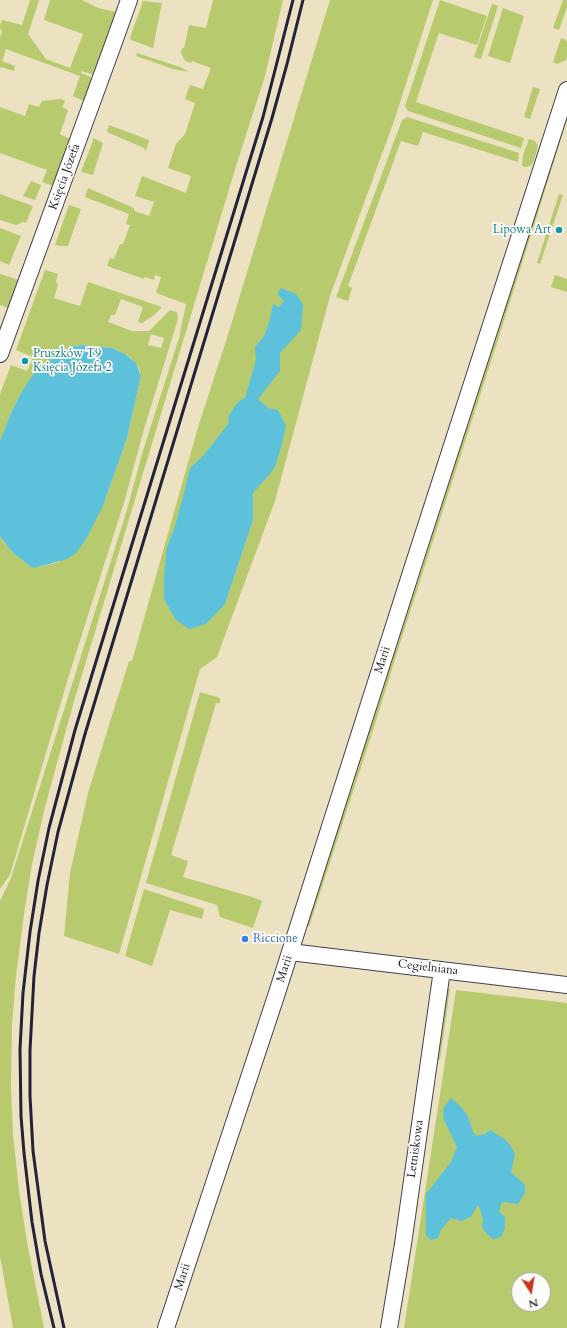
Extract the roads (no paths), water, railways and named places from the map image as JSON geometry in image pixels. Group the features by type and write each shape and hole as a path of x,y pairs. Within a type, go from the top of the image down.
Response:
{"street":[{"name":"Księcia Józefa","path":"0,354 129,0"},
{"name":"Marii","path":"166,1328 290,952 567,90"},
{"name":"Cegielniana","path":"290,952 567,985"},
{"name":"Letniskowa","path":"389,1328 404,1237 442,970"}],"water":[{"path":"281,288 296,294 303,304 301,330 280,353 280,371 258,399 268,408 278,410 286,426 281,448 274,469 253,493 253,520 225,604 206,624 189,629 176,620 164,599 164,575 167,547 175,526 190,468 204,455 228,424 229,415 238,402 245,398 256,360 255,347 264,336 273,304 279,307 284,301 277,294"},
{"path":"81,345 112,348 125,354 136,363 141,376 127,438 103,506 85,541 75,554 67,559 35,568 31,567 12,552 0,536 0,441 11,413 32,376 41,367 59,354 71,347"},
{"path":"451,1098 468,1116 473,1132 476,1136 485,1134 490,1130 506,1140 515,1154 511,1172 525,1185 525,1193 518,1204 502,1202 499,1212 505,1217 505,1228 501,1237 493,1239 486,1233 482,1227 483,1219 479,1206 477,1206 471,1217 461,1221 451,1218 441,1230 438,1238 431,1240 426,1235 426,1194 451,1162 457,1147 444,1120 443,1109"}],"railway":[{"path":"54,1328 41,1274 32,1222 21,1116 20,1049 23,993 38,881 49,828 75,730 263,117 293,0"},
{"path":"64,1328 45,1241 33,1151 30,1096 30,1050 34,976 47,885 58,832 85,734 272,118 303,0"}],"place":[{"name":"Lipowa Art","path":"559,230"},
{"name":"Pruszków T9 Księcia Józefa 2","path":"25,361"},
{"name":"Riccione","path":"245,939"}]}
